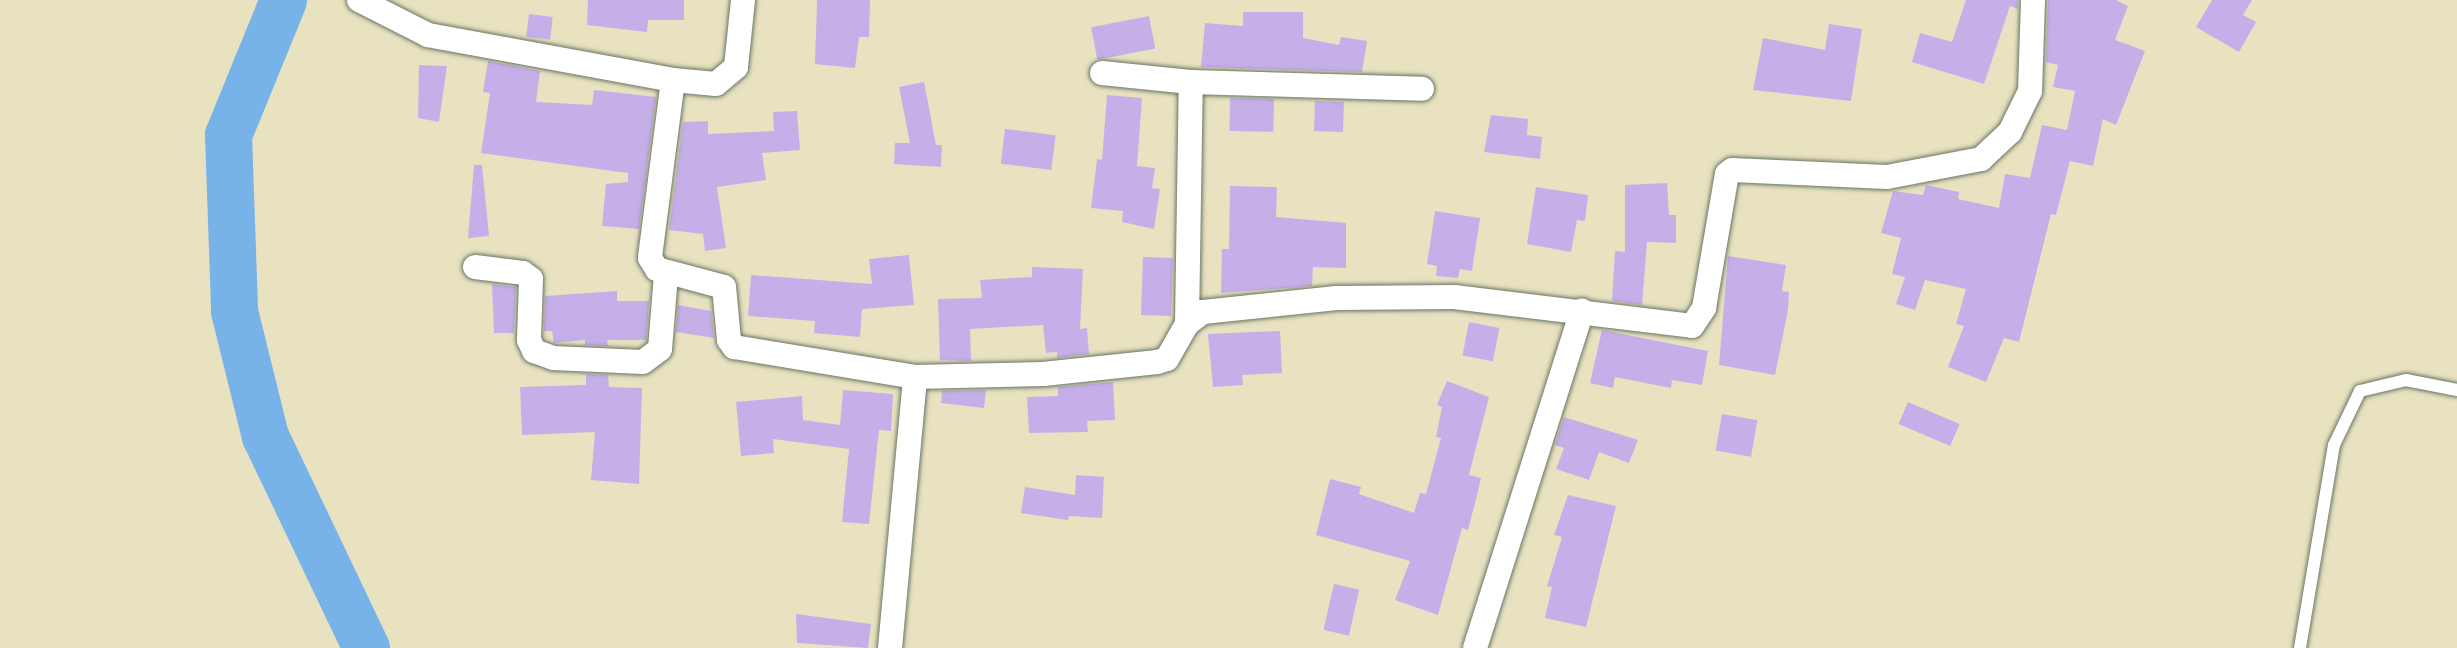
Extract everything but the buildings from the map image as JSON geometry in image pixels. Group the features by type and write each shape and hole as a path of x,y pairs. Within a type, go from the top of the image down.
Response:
{"street":[{"path":"359,0 428,35 673,80 716,84 736,67 743,0"},
{"path":"673,80 650,258 666,274 724,287 729,340 734,347 915,377 1043,374 1167,359 1187,324 1203,312 1336,298 1454,297 1692,326 1699,321 1725,180 1731,170 1887,177 1981,159 2010,132 2030,91 2033,0"},
{"path":"1102,73 1191,82 1422,89"},
{"path":"1187,324 1191,82"},
{"path":"475,267 523,274 531,279 529,340 534,351 553,358 643,362 653,359 660,348 666,274"},
{"path":"1475,648 1581,311"},
{"path":"890,648 889,615 915,377"}],"lane":[{"path":"2300,648 2334,445 2360,391 2406,380 2457,390"}],"waterway":[{"path":"283,0 228,135 234,311 265,436 366,648"}]}
